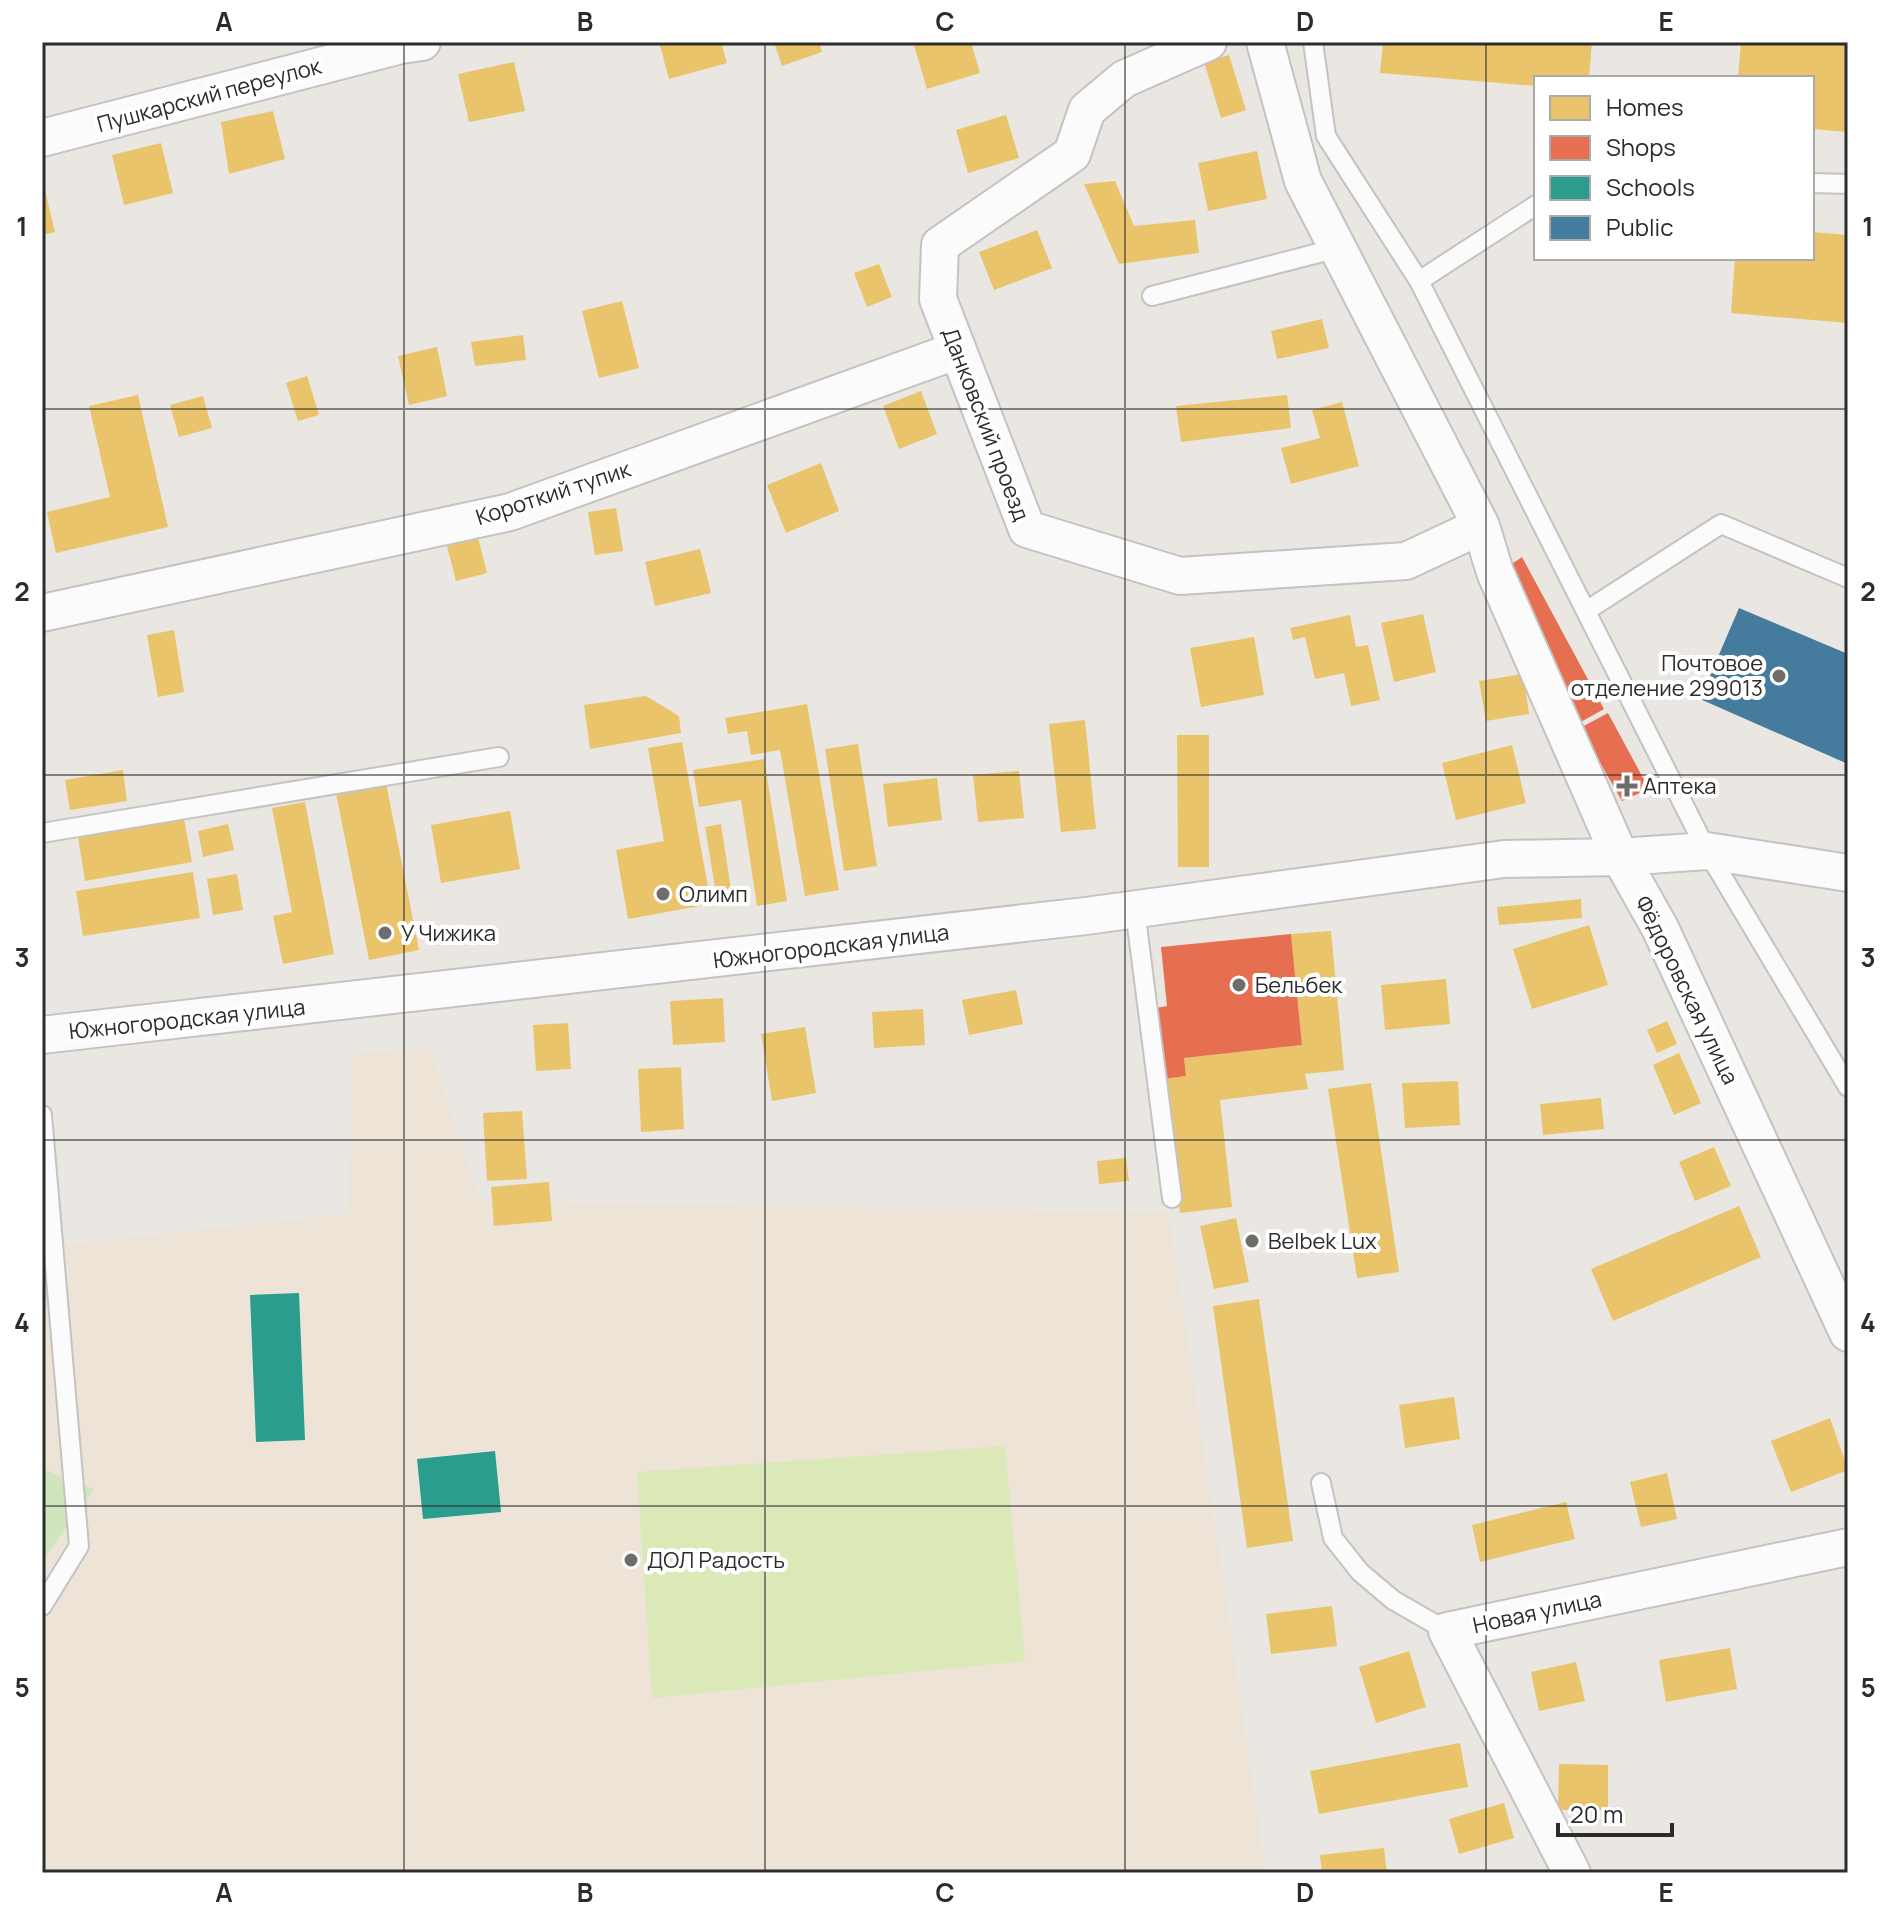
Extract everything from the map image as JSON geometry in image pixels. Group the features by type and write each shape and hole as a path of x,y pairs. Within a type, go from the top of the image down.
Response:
{"street":[{"name":"Пушкарский переулок","path":"42,138 422,42"},
{"name":"Данковский проезд","path":"1208,42 1124,79 1087,110 1072,154 940,245 938,299 1027,529 1180,576 1406,561 1481,526"},
{"name":"Фёдоровская улица","path":"1265,42 1303,181 1481,526 1495,572 1620,857 1660,928 1848,1333"},
{"name":"Короткий тупик","path":"42,613 510,512 958,350"},
{"path":"1620,857 1707,851 1848,873"},
{"name":"Южногородская улица","path":"42,1035 1135,910 1504,859 1620,857"},
{"name":"Новая улица","path":"1572,1873 1447,1631 1848,1547"}],"lane":[{"path":"1313,42 1326,136 1419,281 1707,851 1848,1087"},
{"path":"1814,183 1848,184"},
{"path":"1419,281 1534,206"},
{"path":"1152,296 1338,248"},
{"path":"1586,611 1721,524 1848,578"},
{"path":"42,833 499,757"},
{"path":"1135,910 1172,1198"},
{"path":"42,1115 79,1546 42,1606"},
{"path":"1321,1483 1333,1538 1360,1572 1393,1600 1447,1631"}],"shaded area":[{"name":"ДОЛ Радость","path":"430,1048 480,1201 1169,1213 1266,1873 42,1873 42,1247 349,1214 352,1054"}],"green space":[{"path":"1005,1446 1025,1661 652,1698 637,1472"},
{"path":"42,1469 94,1489 42,1561"}],"building: Homes":[{"path":"659,42 721,42 727,63 669,79"},
{"path":"774,42 819,42 822,52 782,66"},
{"path":"913,42 971,42 980,73 927,89"},
{"path":"1383,42 1592,42 1589,76 1534,76 1534,86 1380,73"},
{"path":"1741,42 1848,45 1848,132 1814,129 1814,76 1738,76"},
{"path":"1229,55 1246,110 1221,118 1204,62"},
{"path":"514,62 525,111 469,122 458,74"},
{"path":"273,111 285,159 229,174 221,122"},
{"path":"1006,115 1019,158 968,173 956,130"},
{"path":"161,143 173,193 124,205 112,155"},
{"path":"1257,151 1267,199 1208,211 1198,163"},
{"path":"42,178 55,232 42,235"},
{"path":"1115,181 1134,226 1195,220 1199,253 1119,264 1084,184"},
{"path":"1037,230 1052,268 994,290 979,252"},
{"path":"1814,232 1848,235 1848,323 1731,313 1735,260 1814,260"},
{"path":"879,264 892,297 867,307 854,273"},
{"path":"622,301 639,368 599,378 582,311"},
{"path":"1322,319 1329,348 1277,359 1271,331"},
{"path":"523,335 526,360 475,366 471,342"},
{"path":"437,347 447,396 409,405 398,356"},
{"path":"307,376 319,415 298,421 286,383"},
{"path":"921,391 937,434 899,449 883,406"},
{"path":"138,395 168,527 56,553 47,512 110,497 89,406"},
{"path":"1287,395 1291,428 1181,442 1176,406"},
{"path":"203,396 212,428 179,437 170,405"},
{"path":"1342,402 1359,466 1291,484 1281,448 1320,438 1312,410"},
{"path":"821,463 839,511 786,533 767,485"},
{"path":"616,508 623,551 595,555 588,512"},
{"path":"478,538 487,573 456,581 447,546"},
{"path":"700,549 711,593 655,606 645,562"},
{"path":"1423,614 1436,672 1394,682 1381,623"},
{"path":"1350,615 1356,647 1368,645 1380,700 1351,706 1344,673 1315,679 1305,637 1293,640 1290,628"},
{"path":"174,630 184,692 158,697 147,635"},
{"path":"1254,637 1264,695 1201,707 1190,648"},
{"path":"1523,674 1529,714 1486,721 1479,681"},
{"path":"646,696 679,716 681,733 590,749 584,705"},
{"path":"807,704 839,890 805,896 780,750 751,755 747,731 728,734 725,718"},
{"path":"1085,720 1096,829 1061,832 1049,724"},
{"path":"1177,735 1209,735 1209,867 1178,867"},
{"path":"682,742 711,904 628,919 616,850 664,841 648,748"},
{"path":"858,744 877,866 844,871 825,749"},
{"path":"1512,745 1526,803 1456,820 1442,763"},
{"path":"764,759 787,901 757,906 741,800 699,807 693,770"},
{"path":"123,770 127,801 70,810 65,780"},
{"path":"1019,771 1024,818 978,822 973,775"},
{"path":"937,778 942,820 888,827 883,784"},
{"path":"386,783 419,950 369,960 336,793"},
{"path":"305,802 334,954 283,964 273,916 292,912 272,808"},
{"path":"510,811 520,869 441,883 431,825"},
{"path":"184,819 192,862 85,881 78,837"},
{"path":"228,824 234,850 203,857 198,831"},
{"path":"721,824 733,903 718,905 705,827"},
{"path":"193,872 200,918 83,936 76,891"},
{"path":"237,874 243,910 213,915 207,879"},
{"path":"1581,899 1582,918 1499,925 1497,907"},
{"path":"1589,925 1608,985 1532,1009 1513,949"},
{"path":"1331,931 1344,1070 1305,1074 1308,1089 1220,1100 1232,1207 1180,1213 1164,1079 1186,1076 1184,1058 1302,1045 1291,934"},
{"path":"1446,979 1450,1024 1385,1030 1381,985"},
{"path":"1016,990 1023,1024 969,1035 962,1000"},
{"path":"723,998 725,1042 673,1045 670,1001"},
{"path":"923,1009 925,1045 874,1048 872,1012"},
{"path":"1667,1021 1677,1044 1657,1053 1647,1030"},
{"path":"568,1023 571,1069 536,1071 533,1025"},
{"path":"805,1027 816,1093 772,1101 761,1034"},
{"path":"1679,1053 1701,1103 1674,1115 1653,1065"},
{"path":"681,1067 684,1129 641,1132 638,1069"},
{"path":"1458,1081 1460,1125 1405,1128 1402,1083"},
{"path":"1371,1083 1399,1272 1357,1278 1328,1089"},
{"path":"1601,1098 1604,1129 1543,1135 1540,1104"},
{"path":"522,1111 527,1179 487,1181 483,1113"},
{"path":"1714,1147 1731,1186 1695,1201 1679,1162"},
{"path":"1126,1158 1129,1181 1099,1184 1097,1161"},
{"path":"549,1182 552,1221 494,1226 491,1187"},
{"path":"1739,1206 1761,1257 1613,1321 1591,1269"},
{"path":"1236,1218 1249,1282 1214,1289 1200,1226"},
{"path":"1259,1299 1293,1541 1247,1548 1213,1306"},
{"path":"1454,1397 1460,1439 1405,1448 1399,1405"},
{"path":"1830,1418 1848,1470 1791,1492 1771,1441"},
{"path":"1667,1473 1677,1519 1641,1527 1630,1482"},
{"path":"1566,1502 1575,1539 1480,1562 1472,1525"},
{"path":"1332,1606 1337,1646 1271,1654 1266,1614"},
{"path":"1730,1648 1737,1689 1666,1702 1659,1660"},
{"path":"1409,1651 1426,1707 1376,1723 1359,1667"},
{"path":"1576,1662 1585,1701 1539,1711 1531,1672"},
{"path":"1460,1743 1468,1787 1319,1814 1310,1771"},
{"path":"1559,1764 1608,1765 1608,1810 1558,1810"},
{"path":"1504,1803 1514,1838 1459,1854 1449,1819"},
{"path":"1384,1848 1387,1873 1322,1873 1320,1855"}],"building: Shops":[{"path":"1522,557 1604,709 1579,723 1500,572"},
{"path":"1608,713 1649,789 1622,801 1580,728"},
{"path":"1291,934 1302,1045 1184,1058 1186,1076 1164,1079 1156,1008 1167,1006 1161,947"}],"building: Schools":[{"path":"299,1293 305,1440 256,1442 250,1295"},
{"path":"495,1451 501,1512 423,1519 417,1459"}],"building: Public":[{"name":"Почтовое отделение 299013","path":"1739,608 1848,654 1848,764 1700,699"}],"place":[{"name":"Почтовое отделение 299013","path":"1779,676"},
{"name":"Аптека","path":"1627,786"},
{"name":"Олимп","path":"663,894"},
{"name":"У Чижика","path":"385,933"},
{"name":"Бельбек","path":"1239,985"},
{"name":"Belbek Lux","path":"1252,1241"},
{"name":"ДОЛ Радость","path":"631,1560"}]}
